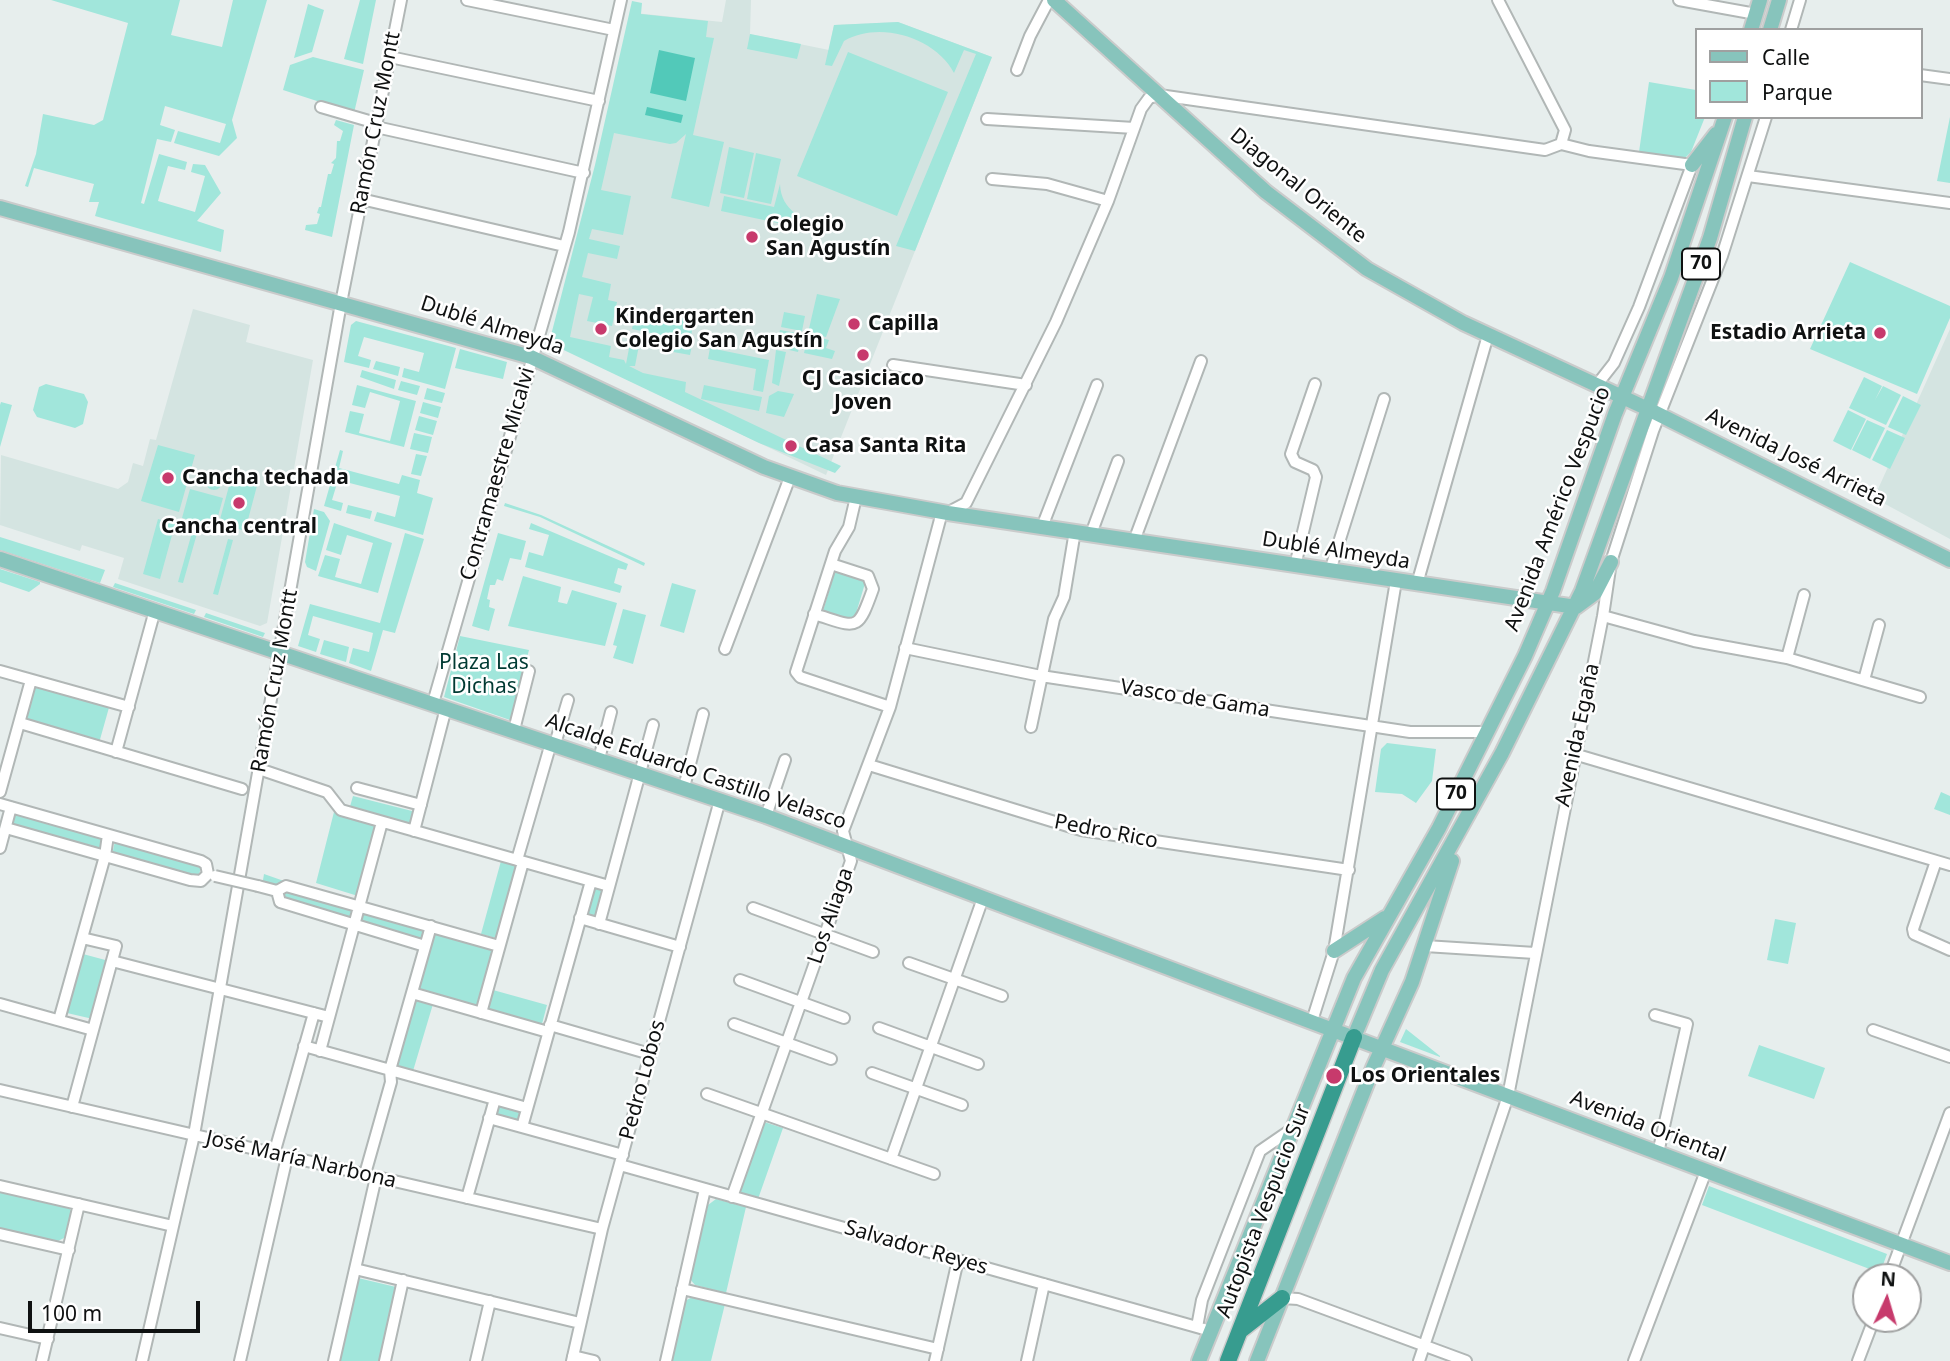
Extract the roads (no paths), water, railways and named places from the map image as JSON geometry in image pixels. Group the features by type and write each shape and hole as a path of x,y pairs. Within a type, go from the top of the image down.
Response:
{"highway":[{"name":"Autopista Vespucio Sur","path":"1228,1361 1354,1037"},
{"path":"1239,1332 1282,1298"}],"main road":[{"name":"Diagonal Oriente","path":"1052,0 1266,192 1326,240 1398,288 1488,335 1622,397"},
{"path":"1771,28 1779,0"},
{"path":"1752,28 1758,7"},
{"name":"70","path":"1354,1037 1382,970 1462,829 1576,607 1652,411 1710,238 1744,119"},
{"path":"1692,165 1724,121"},
{"name":"Avenida Américo Vespucio","path":"1199,1361 1204,1329 1292,1129 1354,978 1488,732 1548,604 1622,397 1671,278 1724,121"},
{"name":"Dublé Almeyda","path":"0,208 531,357 790,477 856,497 1576,607"},
{"name":"Avenida José Arrieta","path":"1622,397 1950,560"},
{"name":"Alcalde Eduardo Castillo Velasco","path":"0,559 684,787 1332,1029"},
{"path":"1576,607 1595,593 1611,562"},
{"path":"1257,1361 1425,946 1462,829"},
{"path":"1334,951 1392,912"},
{"name":"Avenida Oriental","path":"1332,1029 1950,1263"}],"street":[{"name":"Ramón Cruz Montt","path":"142,1361 194,1135 341,303 401,0"},
{"path":"467,0 614,30"},
{"name":"Contramaestre Micalvi","path":"414,831 440,705 531,357 584,173 621,0"},
{"path":"1017,70 1030,36 1052,0"},
{"path":"1498,0 1565,130 1561,144"},
{"path":"1679,0 1758,7"},
{"path":"1792,28 1800,0"},
{"path":"390,57 599,100"},
{"path":"1922,75 1950,79"},
{"path":"945,512 966,503 1026,384 1108,201 1133,128 1145,102 1159,95 1545,150 1561,144 1589,151 1692,165"},
{"path":"321,107 376,125 584,173"},
{"path":"987,119 1133,128"},
{"name":"Avenida Egaña","path":"1419,1361 1508,1096 1603,616 1611,562 1652,411 1704,306 1765,119"},
{"name":"Avenida Américo Vespucio","path":"1596,386 1614,363 1639,307 1692,165"},
{"path":"1748,176 1950,203"},
{"path":"992,179 1047,184 1108,201"},
{"path":"361,199 564,246"},
{"path":"1417,584 1488,335"},
{"path":"1134,541 1201,361"},
{"path":"893,365 1026,384"},
{"path":"1294,566 1317,477 1313,470 1294,462 1291,454 1315,384"},
{"path":"1042,527 1097,386"},
{"path":"1330,571 1384,398"},
{"path":"1091,534 1118,461"},
{"path":"725,649 790,477"},
{"path":"856,497 849,527 831,564 796,670 800,677 890,707"},
{"name":"Los Aliaga","path":"732,1197 850,861 844,831 890,707 945,512"},
{"path":"1031,727 1054,618 1064,597 1075,531"},
{"path":"814,614 849,625 857,624 862,620 873,589 868,576 831,564"},
{"path":"1312,1021 1334,951 1396,581"},
{"path":"1787,658 1804,595"},
{"path":"116,752 155,610"},
{"path":"1603,616 1694,641 1787,658 1920,697"},
{"path":"1864,680 1879,625"},
{"name":"Vasco de Gama","path":"905,648 1041,676 1420,733 1488,732"},
{"path":"0,671 128,707"},
{"path":"514,730 529,671"},
{"path":"0,792 31,680"},
{"path":"481,1013 520,861 568,700"},
{"path":"599,758 611,712"},
{"path":"684,787 703,714"},
{"path":"20,723 242,789"},
{"path":"599,924 653,725"},
{"path":"1574,754 1950,865"},
{"path":"766,816 785,760"},
{"name":"Pedro Rico","path":"869,765 1081,830 1349,870"},
{"path":"259,769 327,792 341,810 609,886"},
{"path":"357,788 421,805"},
{"name":"Pedro Lobos","path":"572,1359 602,1229 720,800"},
{"path":"0,848 6,828 6,806 201,861 212,875"},
{"path":"320,1051 382,822"},
{"path":"6,828 190,880 201,881 212,875 277,891 286,886 499,947"},
{"path":"60,1020 105,856 108,835"},
{"path":"1936,861 1913,929 1918,938 1950,950"},
{"path":"522,1127 591,881"},
{"path":"277,891 280,902 425,946"},
{"path":"891,1159 983,898"},
{"path":"753,908 873,952"},
{"path":"580,918 680,947"},
{"path":"334,1361 355,1269 391,1082 390,1070 431,926"},
{"path":"72,1107 116,946 82,938"},
{"path":"1425,946 1535,953"},
{"path":"111,961 329,1017"},
{"path":"909,962 1002,996"},
{"path":"740,979 844,1018"},
{"path":"412,993 481,1013 650,1054"},
{"path":"0,1003 93,1030"},
{"path":"274,1154 314,1013"},
{"path":"1655,1016 1687,1024 1658,1153"},
{"path":"734,1024 831,1059"},
{"path":"879,1028 978,1064"},
{"path":"1873,1030 1950,1057"},
{"path":"304,1046 527,1108"},
{"path":"872,1073 962,1105"},
{"name":"José María Narbona","path":"0,1090 602,1229"},
{"path":"708,1094 934,1174"},
{"path":"467,1198 495,1099"},
{"path":"1894,1263 1950,1113"},
{"name":"Salvador Reyes","path":"489,1118 732,1197 1204,1329"},
{"name":"Avenida Américo Vespucio","path":"1204,1329 1202,1300 1261,1151 1292,1129"},
{"path":"240,1361 287,1157"},
{"path":"1634,1361 1706,1171"},
{"path":"0,1186 173,1226"},
{"path":"666,1361 705,1189"},
{"path":"43,1361 79,1204"},
{"path":"0,1234 69,1250"},
{"path":"935,1361 958,1260"},
{"path":"355,1269 580,1323"},
{"path":"384,1361 403,1280"},
{"path":"1027,1361 1044,1284"},
{"path":"682,1289 938,1349"},
{"path":"1282,1298 1298,1299 1466,1361"},
{"path":"476,1361 490,1301"},
{"path":"0,1328 48,1339"},
{"path":"1858,1361 1869,1333"},
{"path":"572,1359 594,1361"}],"place":[{"name":"Colegio San Agustín","path":"752,237"},
{"name":"Capilla","path":"854,324"},
{"name":"Kindergarten Colegio San Agustín","path":"601,329"},
{"name":"Estadio Arrieta","path":"1880,333"},
{"name":"CJ Casiciaco Joven","path":"863,355"},
{"name":"Casa Santa Rita","path":"791,446"},
{"name":"Cancha techada","path":"168,478"},
{"name":"Cancha central","path":"239,503"},
{"name":"Los Orientales","path":"1334,1076"}],"park label":[{"name":"Plaza Las Dichas","path":"484,675"}]}
